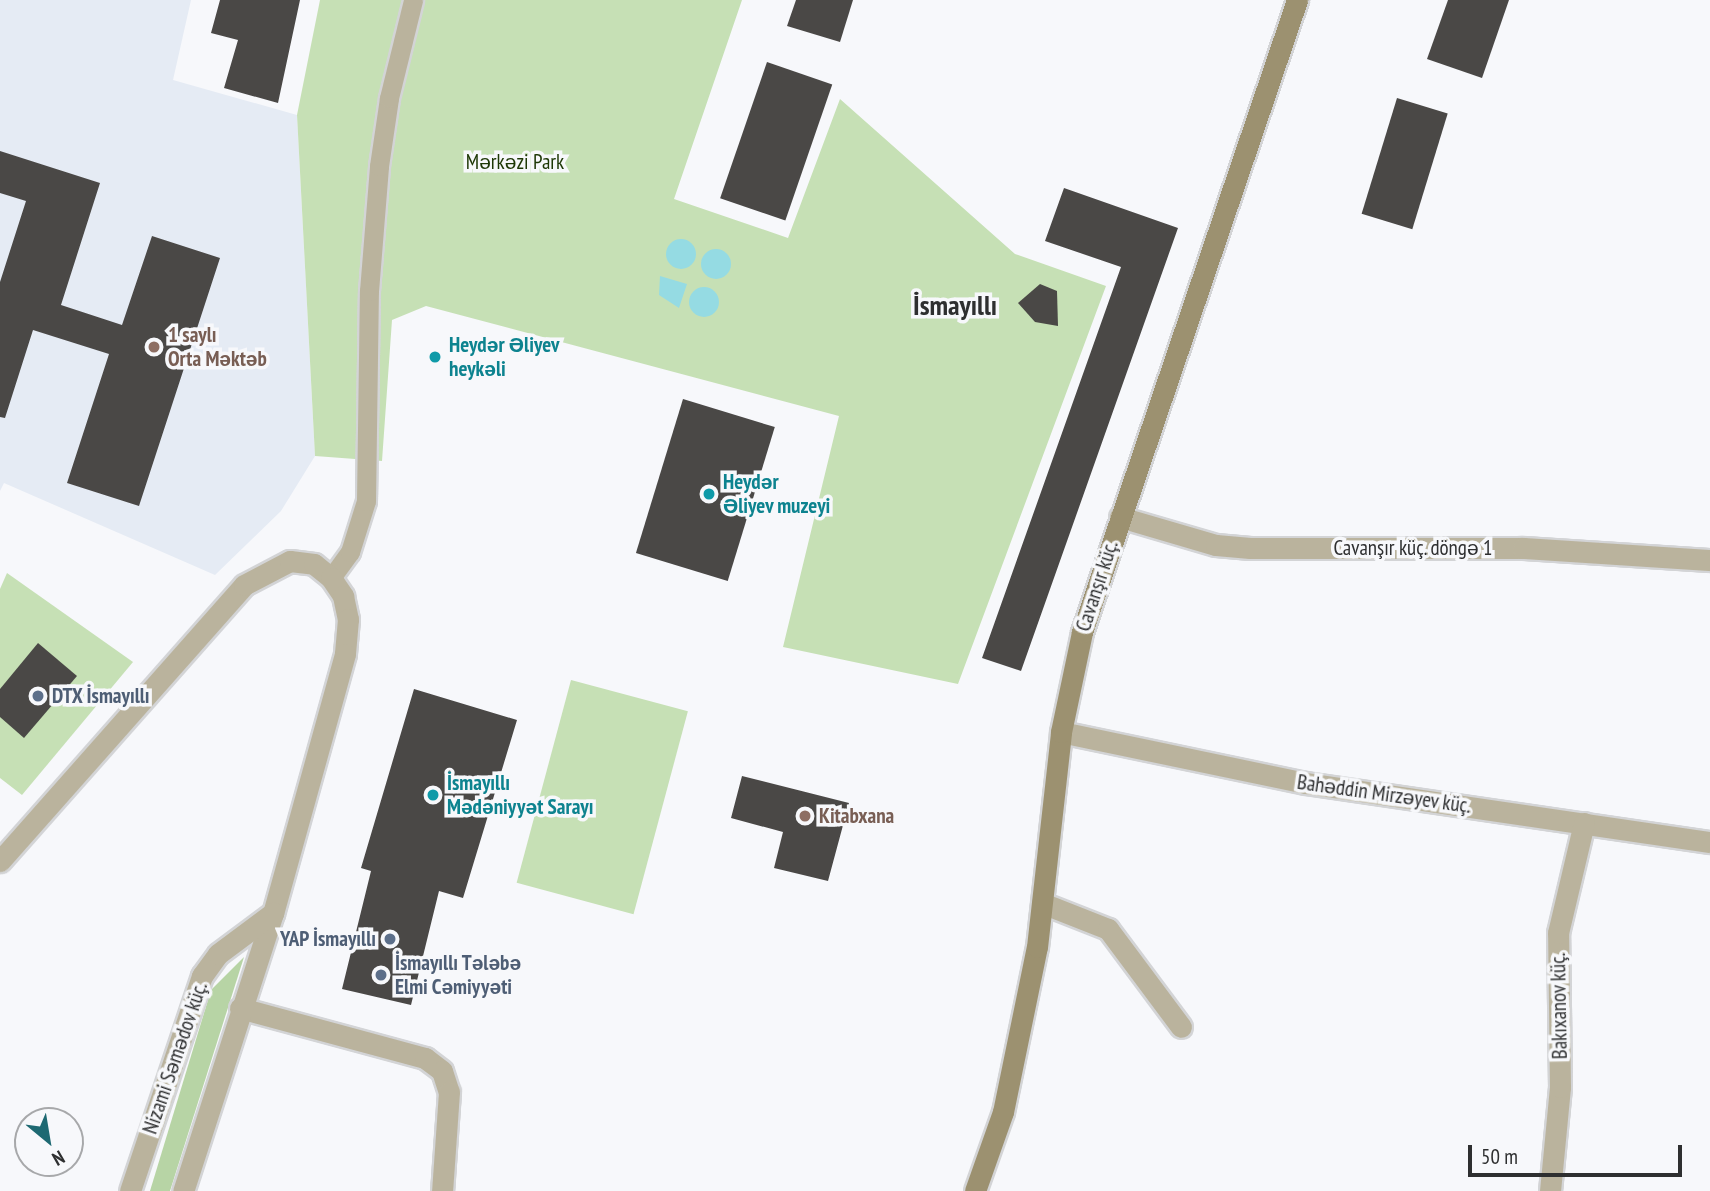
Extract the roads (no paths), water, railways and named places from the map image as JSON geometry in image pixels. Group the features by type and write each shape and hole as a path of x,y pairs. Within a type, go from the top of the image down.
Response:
{"main road":[{"name":"Cavanşır küç.","path":"975,1191 1003,1112 1042,903 1061,732 1082,632 1297,0"}],"street":[{"path":"331,578 350,552 366,501 369,291 379,166 389,98 413,0"},
{"name":"Cavanşır küç. döngə 1","path":"1119,517 1216,545 1250,548 1523,548 1710,560"},
{"path":"0,860 244,585 290,561 314,564 331,578 343,596 348,619 345,654 273,913 240,1008 183,1191"},
{"name":"Bahəddin Mirzəyev küç.","path":"1061,732 1305,783 1710,842"},
{"name":"Bakıxanov küç.","path":"1550,1191 1560,1087 1558,933 1584,823"},
{"path":"1042,903 1108,929 1181,1027"},
{"name":"Nizami Səmədov küç.","path":"130,1191 202,976 218,954 273,913"},
{"path":"240,1008 425,1058 442,1071 449,1092 442,1191"}],"water":[{"path":"681,239 692,243 696,254 692,265 681,269 670,265 666,254 670,243"},
{"path":"716,249 727,253 731,264 727,275 716,279 705,275 701,264 705,253"},
{"path":"660,276 687,284 679,308 659,295"},
{"path":"704,287 715,291 719,302 715,313 704,317 693,313 689,302 693,291"}],"place":[{"name":"1 saylı Orta Məktəb","path":"154,347"},
{"name":"Heydər Əliyev heykəli","path":"435,357"},
{"name":"Heydər Əliyev muzeyi","path":"709,494"},
{"name":"DTX İsmayıllı","path":"38,696"},
{"name":"İsmayıllı Mədəniyyət Sarayı","path":"433,795"},
{"name":"Kitabxana","path":"805,816"},
{"name":"YAP İsmayıllı","path":"390,939"},
{"name":"İsmayıllı Tələbə Elmi Cəmiyyəti","path":"381,975"}],"district":[{"name":"İsmayıllı","path":"955,305"}],"park label":[{"name":"Mərkəzi Park","path":"515,162"}]}
